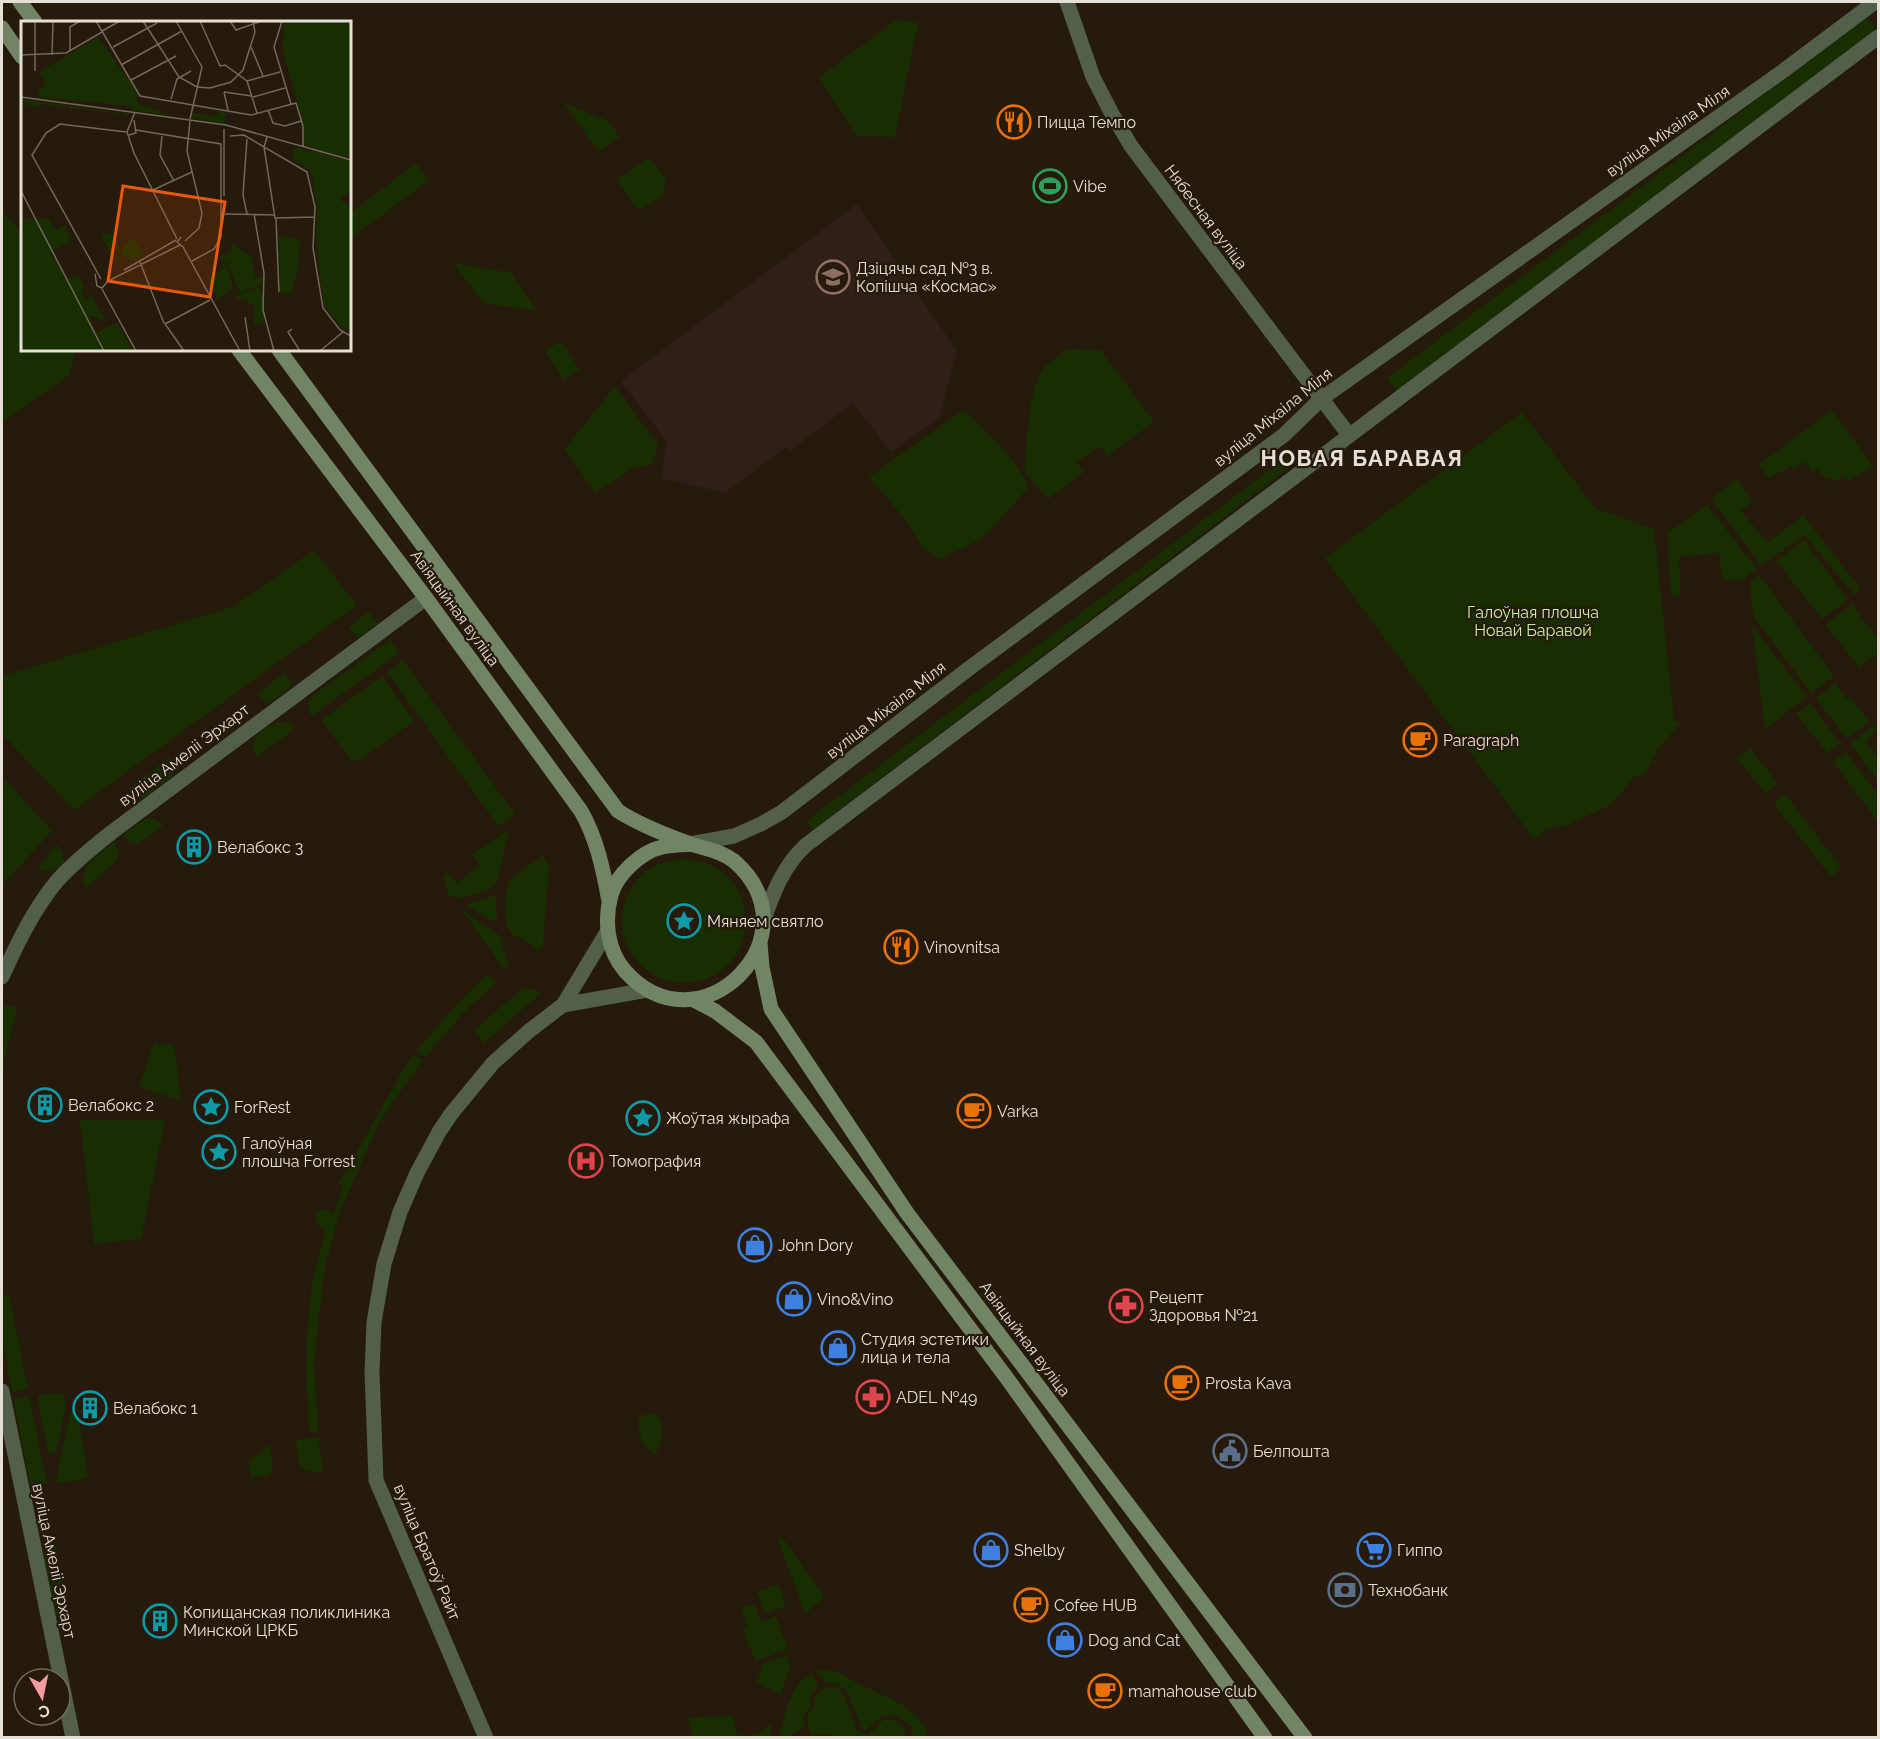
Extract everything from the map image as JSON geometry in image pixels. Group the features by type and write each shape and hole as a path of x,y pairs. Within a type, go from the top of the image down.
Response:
{"main road":[{"path":"20,2 34,21"},
{"path":"2,28 21,56"},
{"name":"Авіяцыйная вуліца","path":"240,351 426,598 581,811 592,830 609,903"},
{"path":"280,351 618,811 637,823 690,844 721,852 744,872 757,892 761,902 763,922 760,940 749,965 736,980 721,990 692,999 664,997 647,990 632,979 620,965 607,932 609,903 620,876 635,861 661,848 690,844"},
{"name":"Авіяцыйная вуліца","path":"760,940 762,967 771,1009 908,1212 1305,1737"},
{"path":"692,999 738,1027 760,1048 1006,1377 1264,1737"}],"street":[{"name":"Нябесная вуліца","path":"1067,2 1093,76 1131,146 1349,435"},
{"name":"вуліца Міхаіла Міля","path":"690,844 734,836 782,812 967,670 1284,435 1322,399 1783,71 1875,2"},
{"path":"763,922 772,896 792,857 806,845 1878,37"},
{"name":"вуліца Амеліі Эрхарт","path":"2,977 15,946 34,914 56,882 84,855 426,598"},
{"path":"563,1005 607,932"},
{"path":"563,1005 647,990"},
{"name":"вуліца Братоў Райт","path":"486,1737 376,1480 372,1372 374,1322 384,1264 400,1212 417,1173 439,1132 493,1064 529,1031 563,1005"},
{"name":"вуліца Амеліі Эрхарт","path":"2,1391 73,1737"}],"shaded area":[{"name":"Дзіцячы сад №3 в. Копішча «Космас»","path":"857,204 957,351 939,418 891,452 853,403 790,451 786,447 725,493 661,478 667,442 621,381"}],"green space":[{"path":"1867,17 1877,30 1397,391 1387,378"},
{"path":"897,19 918,23 895,137 856,136 819,77"},
{"path":"564,103 609,121 620,138 598,152"},
{"path":"649,157 666,179 662,196 639,211 617,180"},
{"path":"416,163 429,180 351,238 351,212"},
{"path":"2,212 21,234 21,351 76,351 68,376 2,422"},
{"path":"454,263 512,273 537,311 483,303"},
{"path":"561,341 580,370 564,380 545,351"},
{"path":"1067,349 1101,350 1154,422 1107,456 1100,446 1077,462 1084,472 1048,499 1025,472 1029,417 1039,376 1045,367"},
{"path":"615,386 658,445 651,465 635,467 595,493 565,449"},
{"path":"963,410 990,435 1010,458 1025,479 1028,488 985,536 939,559 924,549 901,514 869,477"},
{"path":"1832,410 1873,466 1849,481 1843,476 1835,482 1831,477 1826,479 1818,469 1813,472 1804,462 1794,468 1790,466 1782,473 1781,471 1768,478 1758,465"},
{"name":"Галоўная плошча Новай Баравой","path":"1522,412 1595,508 1654,529 1674,720 1680,723 1657,750 1646,774 1634,777 1612,804 1570,824 1547,829 1534,839 1325,558"},
{"path":"1288,456 1294,464 813,830 806,821"},
{"path":"1737,479 1753,500 1741,510 1767,543 1803,515 1861,589 1854,595 1805,535 1761,565 1711,499"},
{"path":"1707,505 1757,569 1743,580 1722,579 1719,553 1679,557 1681,595 1671,596 1667,533"},
{"path":"1804,540 1848,600 1822,619 1776,561"},
{"path":"314,550 357,605 74,810 2,734 2,676 233,607"},
{"path":"1759,575 1834,676 1811,693 1753,616 1750,583"},
{"path":"1852,604 1878,639 1878,653 1859,667 1825,625"},
{"path":"369,612 377,624 358,638 348,627"},
{"path":"1752,625 1807,697 1765,729"},
{"path":"390,640 399,653 312,716 308,703 313,695"},
{"path":"403,660 515,814 498,826 387,672"},
{"path":"285,673 291,681 290,687 271,702 264,701 258,693"},
{"path":"382,676 414,721 359,761 351,760 321,720"},
{"path":"1835,683 1847,699 1850,697 1869,722 1847,739 1816,698"},
{"path":"1810,703 1840,743 1827,753 1796,714"},
{"path":"281,722 292,724 296,728 256,757 253,744 258,734 269,726"},
{"path":"1872,726 1877,731 1866,741 1878,758 1878,780 1850,744"},
{"path":"1750,748 1778,784 1765,793 1736,758"},
{"path":"1846,752 1878,795 1878,822 1833,762"},
{"path":"170,757 174,768 172,777 144,798 134,798 128,789"},
{"path":"2,778 52,831 2,885"},
{"path":"1785,794 1841,867 1831,877 1774,804"},
{"path":"147,818 156,819 163,826 139,843 128,841 123,835"},
{"path":"509,829 497,883 487,890 465,897 454,897 448,894 443,878 447,872 456,883 480,866 472,855"},
{"path":"114,842 119,855 114,863 86,888 83,881 86,868"},
{"path":"57,845 63,853 64,863 52,871 38,868"},
{"path":"543,856 549,866 543,947 537,949 522,938 513,935 509,930 505,915 505,898 512,878"},
{"path":"684,859 708,864 728,877 741,897 746,921 741,945 728,965 708,978 684,983 660,978 640,965 627,945 622,921 627,897 640,877 660,864"},
{"path":"496,895 497,923 466,905"},
{"path":"462,910 499,935 509,965 504,969"},
{"path":"487,974 496,983 466,1010 425,1057 416,1051 459,1002"},
{"path":"523,988 537,990 540,994 484,1043 475,1029"},
{"path":"18,1006 4,1060 2,1091 2,1008"},
{"path":"154,1043 174,1045 181,1101 139,1087"},
{"path":"412,1054 422,1060 379,1123 339,1214 324,1272 314,1363 318,1432 309,1432 307,1331 311,1290 326,1230 317,1224 315,1219 317,1211 321,1209 334,1213 343,1187 338,1184"},
{"path":"80,1120 165,1120 141,1239 94,1244"},
{"path":"9,1295 28,1389 12,1392 2,1339 2,1296"},
{"path":"64,1393 64,1414 56,1452 50,1454 37,1395"},
{"path":"29,1396 46,1480 46,1483 31,1486 13,1399"},
{"path":"77,1408 88,1478 59,1483 56,1480 71,1411"},
{"path":"652,1413 661,1420 662,1437 656,1454 651,1453 641,1439 638,1421 644,1415"},
{"path":"318,1437 324,1471 309,1471 304,1469 299,1461 296,1440"},
{"path":"271,1444 272,1472 269,1475 251,1478 249,1461"},
{"path":"782,1537 825,1597 805,1614 778,1540"},
{"path":"56,1543 69,1620 60,1620 55,1616 45,1580 44,1553 47,1546"},
{"path":"778,1584 786,1606 765,1614 757,1592"},
{"path":"754,1603 761,1622 776,1616 788,1649 755,1661 743,1629 747,1627 741,1608"},
{"path":"787,1655 790,1668 780,1694 757,1683 763,1664"},
{"path":"815,1671 837,1672 890,1698 918,1717 928,1737 910,1737 914,1728 896,1715 881,1717 865,1731 862,1729 847,1691 837,1683 827,1683"},
{"path":"812,1673 819,1686 810,1700 811,1707 803,1716 804,1728 786,1737 779,1737 788,1703 800,1681"},
{"path":"837,1687 844,1696 857,1731 867,1734 883,1720 896,1720 906,1732 904,1737 840,1738 830,1734 812,1735 807,1716 814,1707 814,1698 822,1689"},
{"path":"732,1715 737,1734 747,1736 756,1734 772,1722 770,1737 693,1737 687,1718"}],"place":[{"name":"Пицца Темпо","path":"1014,122"},
{"name":"Vibe","path":"1050,186"},
{"name":"Дзіцячы сад №3 в. Копішча «Космас»","path":"833,277"},
{"name":"Paragraph","path":"1420,740"},
{"name":"Велабокс 3","path":"194,847"},
{"name":"Мяняем святло","path":"684,921"},
{"name":"Vinovnitsa","path":"901,947"},
{"name":"Велабокс 2","path":"45,1105"},
{"name":"ForRest","path":"211,1107"},
{"name":"Varka","path":"974,1111"},
{"name":"Жоўтая жырафа","path":"643,1118"},
{"name":"Галоўная плошча Forrest","path":"219,1152"},
{"name":"Томография","path":"586,1161"},
{"name":"John Dory","path":"755,1245"},
{"name":"Vino&Vino","path":"794,1299"},
{"name":"Рецепт Здоровья №21","path":"1126,1306"},
{"name":"Студия эстетики лица и тела","path":"838,1348"},
{"name":"Prosta Kava","path":"1182,1383"},
{"name":"ADEL №49","path":"873,1397"},
{"name":"Велабокс 1","path":"90,1408"},
{"name":"Белпошта","path":"1230,1451"},
{"name":"Shelby","path":"991,1550"},
{"name":"Гиппо","path":"1374,1550"},
{"name":"Технобанк","path":"1345,1590"},
{"name":"Cofee HUB","path":"1031,1605"},
{"name":"Копищанская поликлиника Минской ЦРКБ","path":"160,1621"},
{"name":"Dog and Cat","path":"1065,1640"},
{"name":"mamahouse club","path":"1105,1691"}],"district":[{"name":"НОВАЯ БАРАВАЯ","path":"1362,458"}]}
